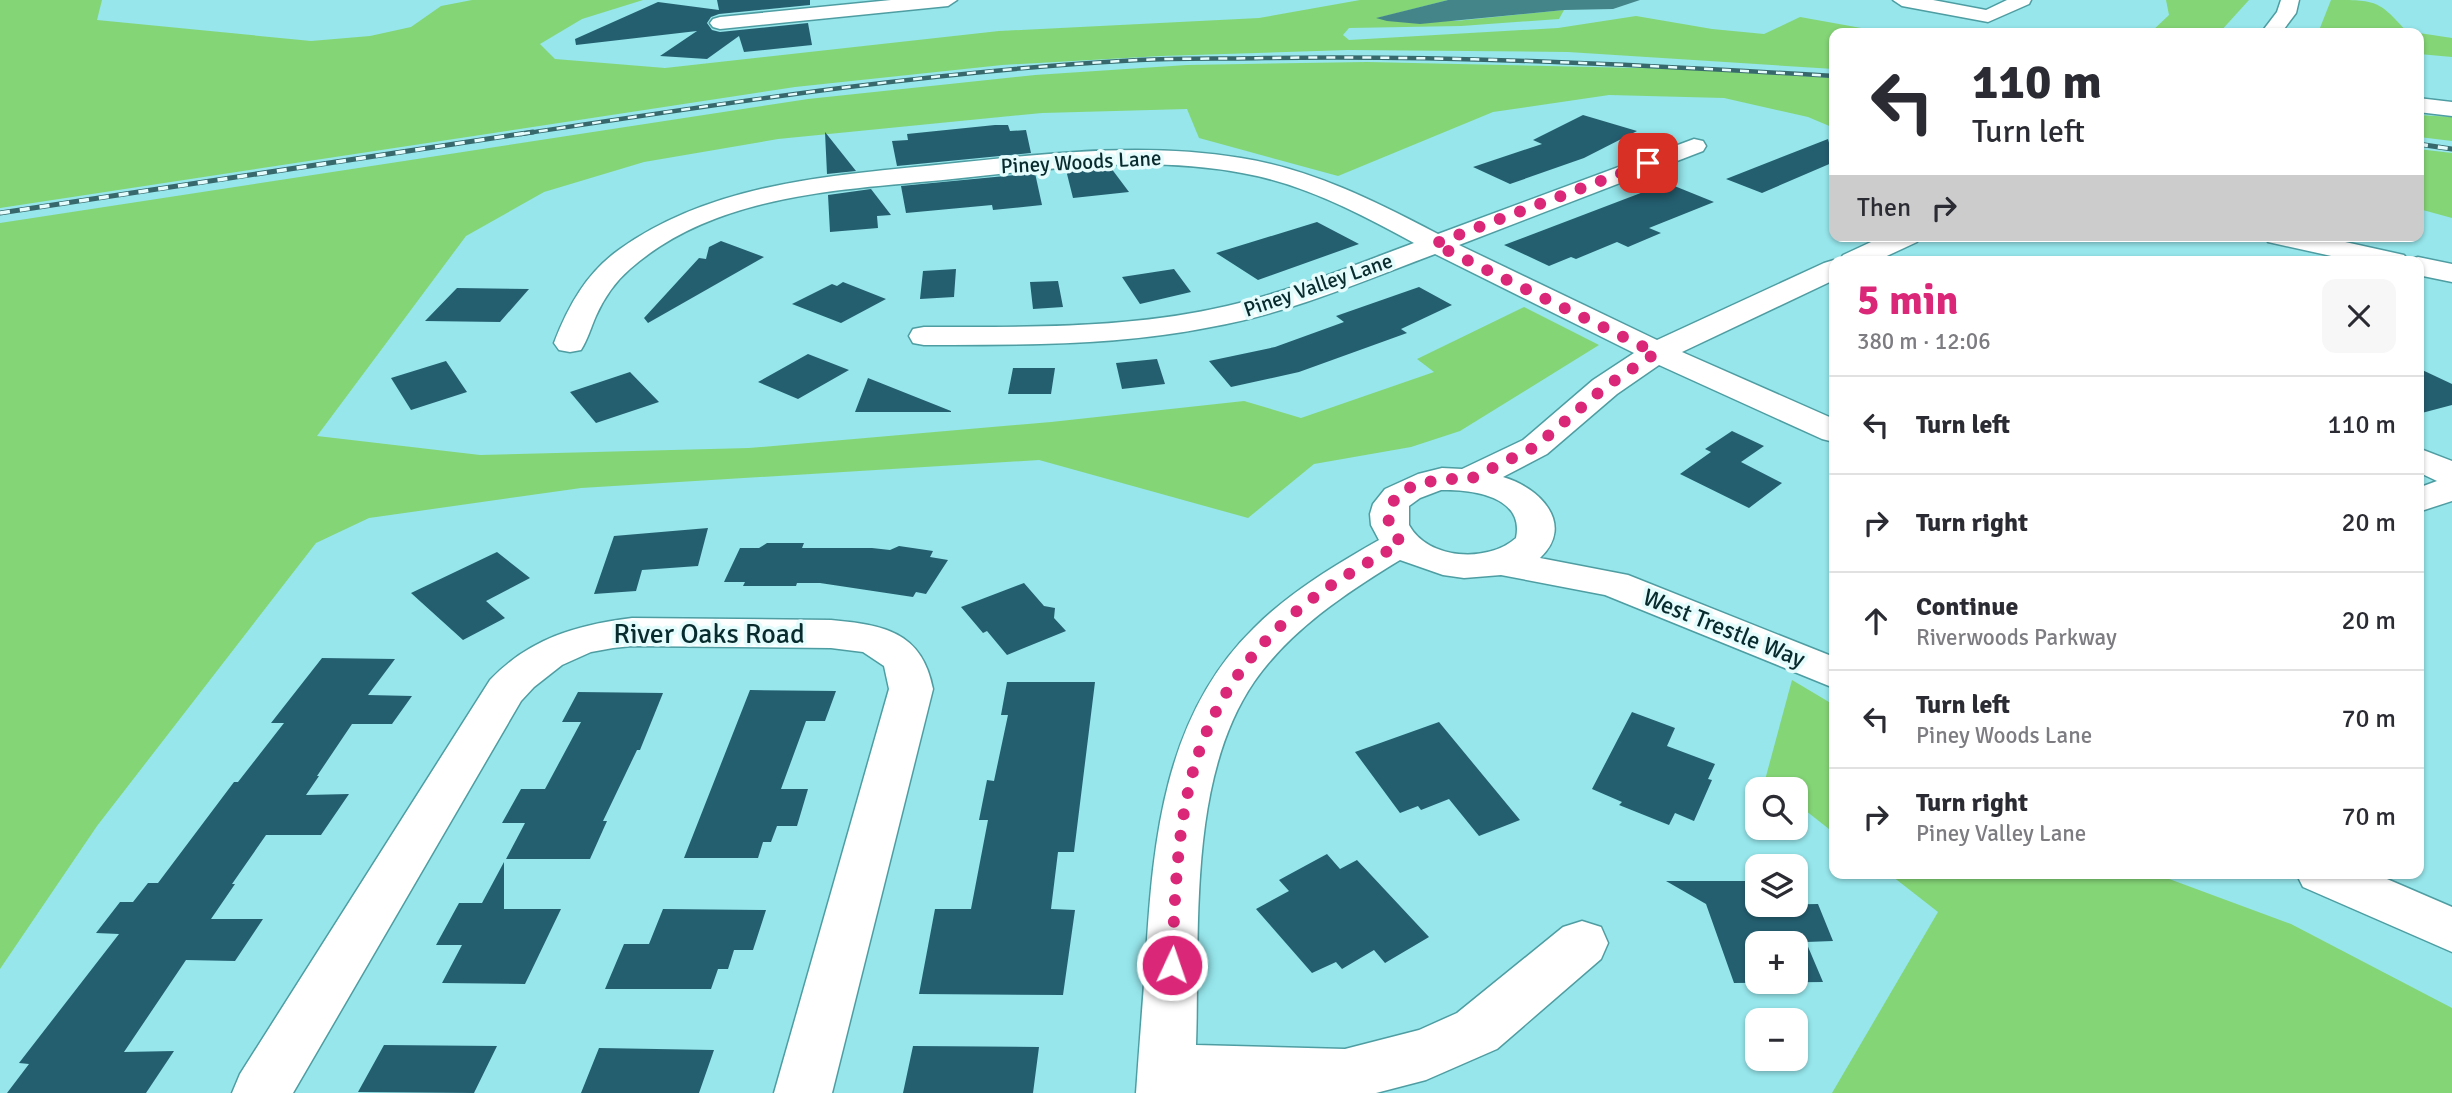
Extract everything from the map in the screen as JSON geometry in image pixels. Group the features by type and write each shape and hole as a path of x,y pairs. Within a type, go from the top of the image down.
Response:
{"street":[{"path":"720,23 948,0"},
{"path":"1902,0 1987,16 2022,0"},
{"path":"2275,28 2286,13 2290,0"},
{"path":"2424,106 2452,109"},
{"name":"Piney Valley Lane","path":"924,336 1084,334 1213,318 1312,291 1694,146"},
{"name":"Piney Woods Lane","path":"570,344 581,310 600,280 633,252 653,239 696,219 749,200 811,186 1096,157 1151,156 1215,161 1263,170 1308,184 1656,353 1829,430"},
{"path":"1864,256 1895,242"},
{"path":"2306,242 2371,256"},
{"path":"2424,267 2452,273"},
{"path":"1470,479 1535,447 1605,387 1656,353 1829,271"},
{"path":"1530,516 1500,487 1470,479 1443,479 1417,484 1398,494 1388,510 1389,526 1401,543 1421,556 1447,565 1475,567 1501,563 1520,555 1532,544 1530,516 1535,447"},
{"path":"2424,461 2452,475"},
{"path":"2424,499 2452,488"},
{"name":"West Trestle Way","path":"1530,516 1614,584"},
{"path":"1401,543 1341,578 1299,609 1252,657 1214,711 1196,755 1184,805 1177,860 1166,1082 1345,1075 1426,1054 1477,1031 1582,943"},
{"name":"West Trestle Way","path":"1501,563 1614,584 1829,671"},
{"name":"River Oaks Road","path":"261,1093 505,691 533,662 549,653 599,635 632,632 831,634 858,637 884,644 898,652 910,676 911,690 803,1093"},
{"path":"2335,879 2452,930"}],"green space":[{"path":"0,0 102,0 97,20 311,41 370,36 411,27 441,6 472,0 643,0 582,19 540,44 555,59 665,68 999,31 1259,18 1360,0 1448,0 1377,18 1456,21 1564,10 1559,19 1461,26 1349,28 1343,35 1349,40 1558,28 1636,16 1712,29 1764,34 1800,17 1861,28 1829,28 1829,69 1568,52 1348,50 1161,56 1002,65 795,87 0,208"},
{"path":"2166,0 2249,0 2224,28 2155,28 2169,15"},
{"path":"2331,0 2358,0 2383,8 2403,28 2320,28"},
{"path":"2424,34 2452,38 2452,57 2424,54"},
{"path":"1367,62 1686,69 1829,78 1829,126 1808,117 1724,98 1609,95 1493,112 1338,176 1199,138 1187,109 1042,113 778,139 644,162 544,192 466,236 317,436 480,455 749,448 1051,422 1244,401 1301,418 1434,372 1417,359 1524,307 1599,345 1460,431 1411,447 1314,464 1248,518 1039,460 581,488 369,518 316,543 97,826 0,969 0,223 808,99 1035,75 1187,65"},
{"path":"2424,115 2452,117 2452,141 2424,138"},
{"path":"2424,150 2452,153 2452,218 2424,210"},
{"path":"1792,680 1829,702 1829,829 1808,812 1808,777 1766,777"},
{"path":"1896,879 2169,879 2291,924 2452,1008 2452,1093 1832,1093 1938,912"}],"water":[{"path":"1448,0 1640,0 1613,9 1564,10 1420,24 1376,18"}],"building":[{"path":"717,0 810,0 810,5 719,14 711,17 707,23 712,30 720,32 808,23 812,45 744,52 739,36 707,59 660,56 697,31 576,45 575,39 658,2 719,10"},
{"path":"1583,115 1637,131 1584,158 1510,184 1473,167 1542,144 1533,140"},
{"path":"1008,125 1010,131 1026,130 1031,153 897,166 892,141 908,140 907,134"},
{"path":"825,132 856,171 827,174"},
{"path":"1828,139 1829,164 1762,193 1726,179"},
{"path":"1111,168 1129,192 1073,198 1066,170"},
{"path":"1035,173 1042,205 993,210 992,205 906,213 901,186"},
{"path":"1667,183 1714,202 1649,228 1661,233 1628,247 1617,242 1576,259 1571,257 1549,266 1504,245"},
{"path":"871,189 891,215 877,216 878,228 830,232 828,195"},
{"path":"1317,222 1359,244 1258,280 1216,253"},
{"path":"721,241 764,257 648,323 644,318 699,258 706,259 709,247"},
{"path":"956,269 954,297 920,299 923,271"},
{"path":"1174,269 1191,292 1140,304 1122,277"},
{"path":"1058,281 1063,307 1033,309 1030,282"},
{"path":"843,282 886,299 841,323 792,304 832,284 837,286"},
{"path":"1419,287 1452,305 1401,329 1407,333 1299,372 1231,387 1209,361 1275,347 1344,322 1336,316"},
{"path":"457,288 529,289 500,322 425,321"},
{"path":"808,354 849,370 798,399 758,382"},
{"path":"1157,359 1165,384 1122,389 1116,363"},
{"path":"446,361 467,392 411,410 391,378"},
{"path":"1013,368 1055,368 1051,394 1008,394"},
{"path":"2424,371 2452,384 2452,405 2424,412"},
{"path":"630,372 659,402 596,423 570,392"},
{"path":"868,378 951,411 951,412 855,412"},
{"path":"1732,431 1764,446 1741,462 1782,483 1749,508 1680,474 1711,452 1705,449"},
{"path":"708,528 698,566 642,570 636,591 594,594 614,536"},
{"path":"767,543 804,543 802,548 890,550 899,546 933,551 930,557 948,560 926,594 916,592 913,597 820,583 743,586 745,582 724,582 740,548 759,548"},
{"path":"497,552 530,578 486,601 505,618 463,640 411,593"},
{"path":"1024,583 1044,606 1055,608 1054,618 1066,631 1007,655 987,631 983,633 961,607"},
{"path":"322,658 395,659 368,695 412,696 392,724 352,724 317,776 306,795 349,794 321,835 266,835 232,884 235,884 211,919 263,919 235,961 186,960 124,1052 174,1051 146,1093 7,1093 29,1064 19,1063 119,934 96,933 120,902 133,902 148,883 158,883 234,782 238,782 284,723 271,723"},
{"path":"1007,682 1095,682 1074,852 1058,852 1051,909 1075,910 1063,995 919,994 935,909 971,909 988,820 979,820 987,780 994,781 1008,715 1001,715"},
{"path":"750,690 836,691 825,721 806,721 781,789 808,789 797,826 777,826 771,842 763,842 758,858 684,858"},
{"path":"578,692 663,693 640,750 637,750 603,821 607,821 590,859 506,859 525,823 502,823 521,789 545,789 581,722 562,722"},
{"path":"1632,712 1675,728 1667,746 1715,764 1708,779 1712,780 1694,821 1675,813 1669,825 1619,805 1622,802 1592,789"},
{"path":"1439,722 1520,820 1479,836 1449,799 1421,810 1418,806 1400,813 1355,752"},
{"path":"1327,854 1340,869 1357,860 1429,937 1385,963 1374,950 1342,969 1336,962 1312,973 1256,909 1289,891 1279,880"},
{"path":"504,862 504,909 561,909 525,984 442,983 462,945 436,945 459,903 482,903"},
{"path":"1666,881 1745,881 1745,917 1808,917 1808,904 1818,904 1833,941 1808,942 1808,931 1745,931 1745,983 1734,983 1706,904"},
{"path":"663,909 766,910 753,950 734,950 728,969 718,969 711,989 605,989 624,944 649,944"},
{"path":"1808,947 1823,982 1808,982"},
{"path":"384,1045 497,1046 474,1093 358,1092"},
{"path":"913,1046 1039,1047 1033,1093 903,1093"},
{"path":"599,1048 714,1050 699,1093 581,1093"}],"railway":[{"path":"521,134 906,80 1139,60 1336,57 1478,59 1829,76"},
{"path":"0,213 533,132"},
{"path":"2424,145 2452,149"}],"route":[{"path":"1172,965 1177,860 1184,805 1196,755 1214,711 1238,673 1266,640 1299,609 1341,578 1401,543 1389,526 1388,510 1398,494 1417,484 1443,479 1470,479 1535,447 1605,387 1656,353 1434,244 1648,163"}]}
